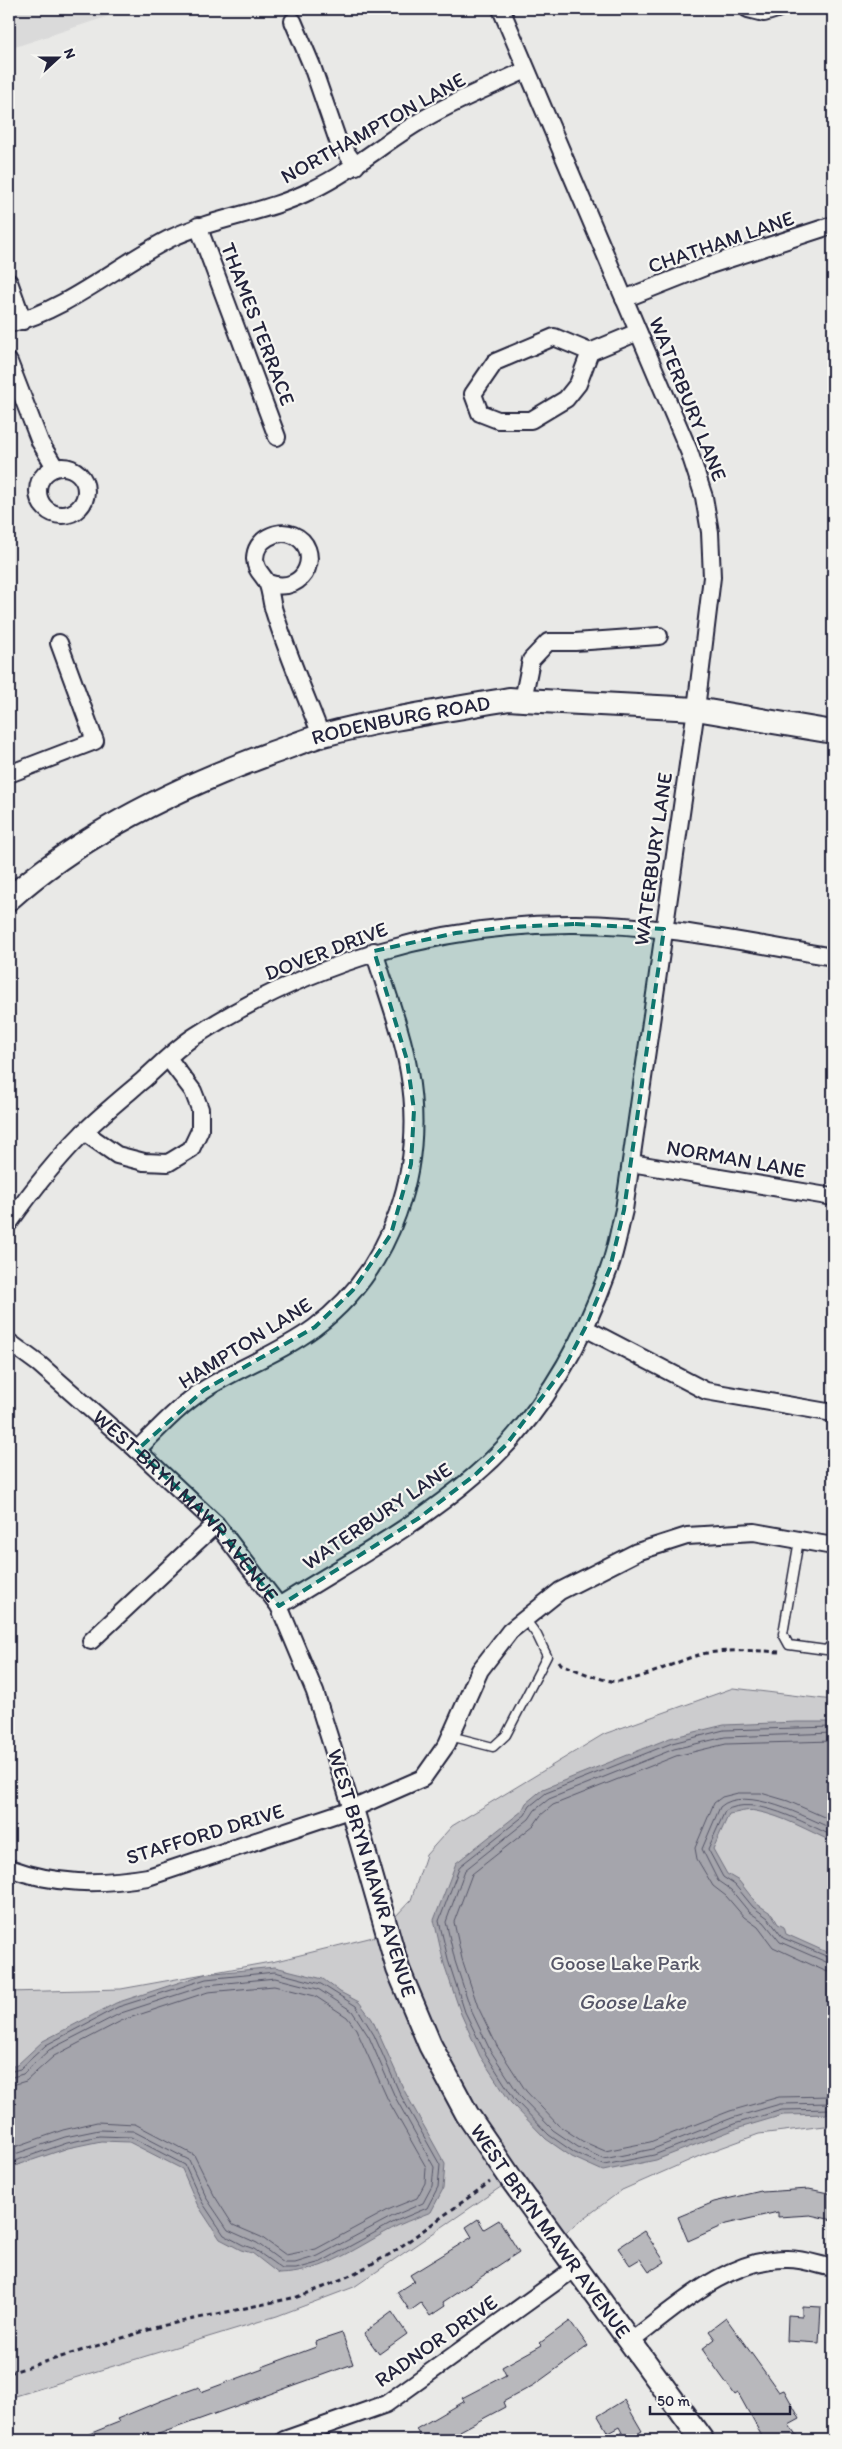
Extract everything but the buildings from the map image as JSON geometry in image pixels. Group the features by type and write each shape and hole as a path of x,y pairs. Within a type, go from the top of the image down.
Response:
{"street":[{"name":"WATERBURY LANE","path":"279,1606 419,1518 476,1474 506,1445 533,1413 564,1368 585,1328 610,1268 624,1210 696,709 712,577 710,532 704,497 689,451 501,9"},
{"path":"748,9 764,13 777,9"},
{"path":"293,21 312,66 338,141 356,166"},
{"name":"NORTHAMPTON LANE","path":"16,322 53,307 167,240 198,226 279,204 312,190 356,166 368,154 419,122 526,70"},
{"name":"CHATHAM LANE","path":"624,299 710,265 833,225"},
{"name":"THAMES TERRACE","path":"198,226 277,437"},
{"path":"9,282 16,322"},
{"path":"590,352 578,384 566,399 531,420 498,420 480,413 473,394 495,362 554,337 590,352 638,332"},
{"path":"9,362 40,442 55,467"},
{"path":"268,583 274,610 321,735"},
{"path":"523,700 531,660 548,642 659,636"},
{"path":"9,774 94,741 59,643"},
{"name":"RODENBURG ROAD","path":"11,893 86,843 146,808 219,772 321,735 409,716 509,699 696,709 833,732"},
{"name":"DOVER DRIVE","path":"9,1223 35,1186 84,1132 194,1036 273,993 374,951 456,933 511,927 575,924 664,929 833,957"},
{"name":"HAMPTON LANE","path":"137,1450 204,1390 280,1350 314,1327 353,1290 391,1234 406,1190 411,1164 414,1110 406,1060 374,951"},
{"path":"84,1132 117,1155 144,1162 168,1163 191,1149 200,1130 200,1109 193,1091 168,1058"},
{"name":"NORMAN LANE","path":"631,1163 833,1197"},
{"path":"585,1328 706,1391 833,1413"},
{"name":"WEST BRYN MAWR AVENUE","path":"9,1342 39,1364 137,1450 216,1524 279,1606 315,1692 352,1810 398,1970 427,2038 467,2114 575,2268 702,2440"},
{"path":"91,1641 216,1524"},
{"name":"STAFFORD DRIVE","path":"9,1868 36,1877 81,1883 131,1880 148,1877 352,1810 423,1778 450,1736 480,1670 510,1630 568,1586 637,1552 687,1536 754,1532 833,1546"},
{"path":"630,2342 704,2288 744,2266 788,2259 833,2268"},
{"name":"RADNOR DRIVE","path":"284,2440 386,2404 575,2268"}],"lane":[{"path":"800,1540 783,1634 789,1644 826,1650 833,1643"},
{"path":"450,1736 492,1747 506,1735 547,1656 538,1635 525,1619"}],"path":[{"path":"556,1655 560,1664 613,1681 645,1675 706,1653 762,1650 789,1653"},
{"path":"9,2373 161,2326 297,2297 324,2287 354,2274 392,2253 506,2171"}],"highlighted area":[{"path":"575,924 664,929 624,1210 610,1268 585,1328 564,1368 506,1445 476,1474 419,1518 279,1606 216,1524 137,1450 204,1390 315,1327 353,1290 391,1234 411,1164 414,1110 407,1060 374,951 456,933 511,927"}],"shaded area":[{"path":"9,9 130,9 9,49"}],"green space":[{"name":"Goose Lake Park","path":"733,1688 833,1700 833,2129 825,2126 759,2134 704,2154 622,2190 555,2240 511,2180 354,2287 277,2316 9,2398 9,1992 121,1989 276,1961 377,1936 411,1900 426,1855 452,1826 604,1734"}],"water":[{"name":"Goose Lake","path":"833,1722 833,1842 786,1820 766,1813 749,1810 729,1814 713,1849 727,1874 739,1881 757,1904 772,1914 778,1924 784,1927 786,1934 833,1955 833,2114 783,2115 736,2129 656,2160 603,2171 572,2157 546,2139 511,2103 480,2056 461,2014 444,1964 434,1920 456,1863 522,1811 526,1803 543,1789 670,1738 724,1725"},
{"path":"275,1967 323,1979 340,1992 359,2002 372,2019 405,2092 445,2164 443,2189 431,2212 399,2225 342,2257 312,2269 279,2274 252,2253 241,2250 220,2239 197,2204 182,2169 129,2142 101,2141 68,2148 9,2168 9,2067 17,2065 43,2041 116,2003 205,1974"}]}
